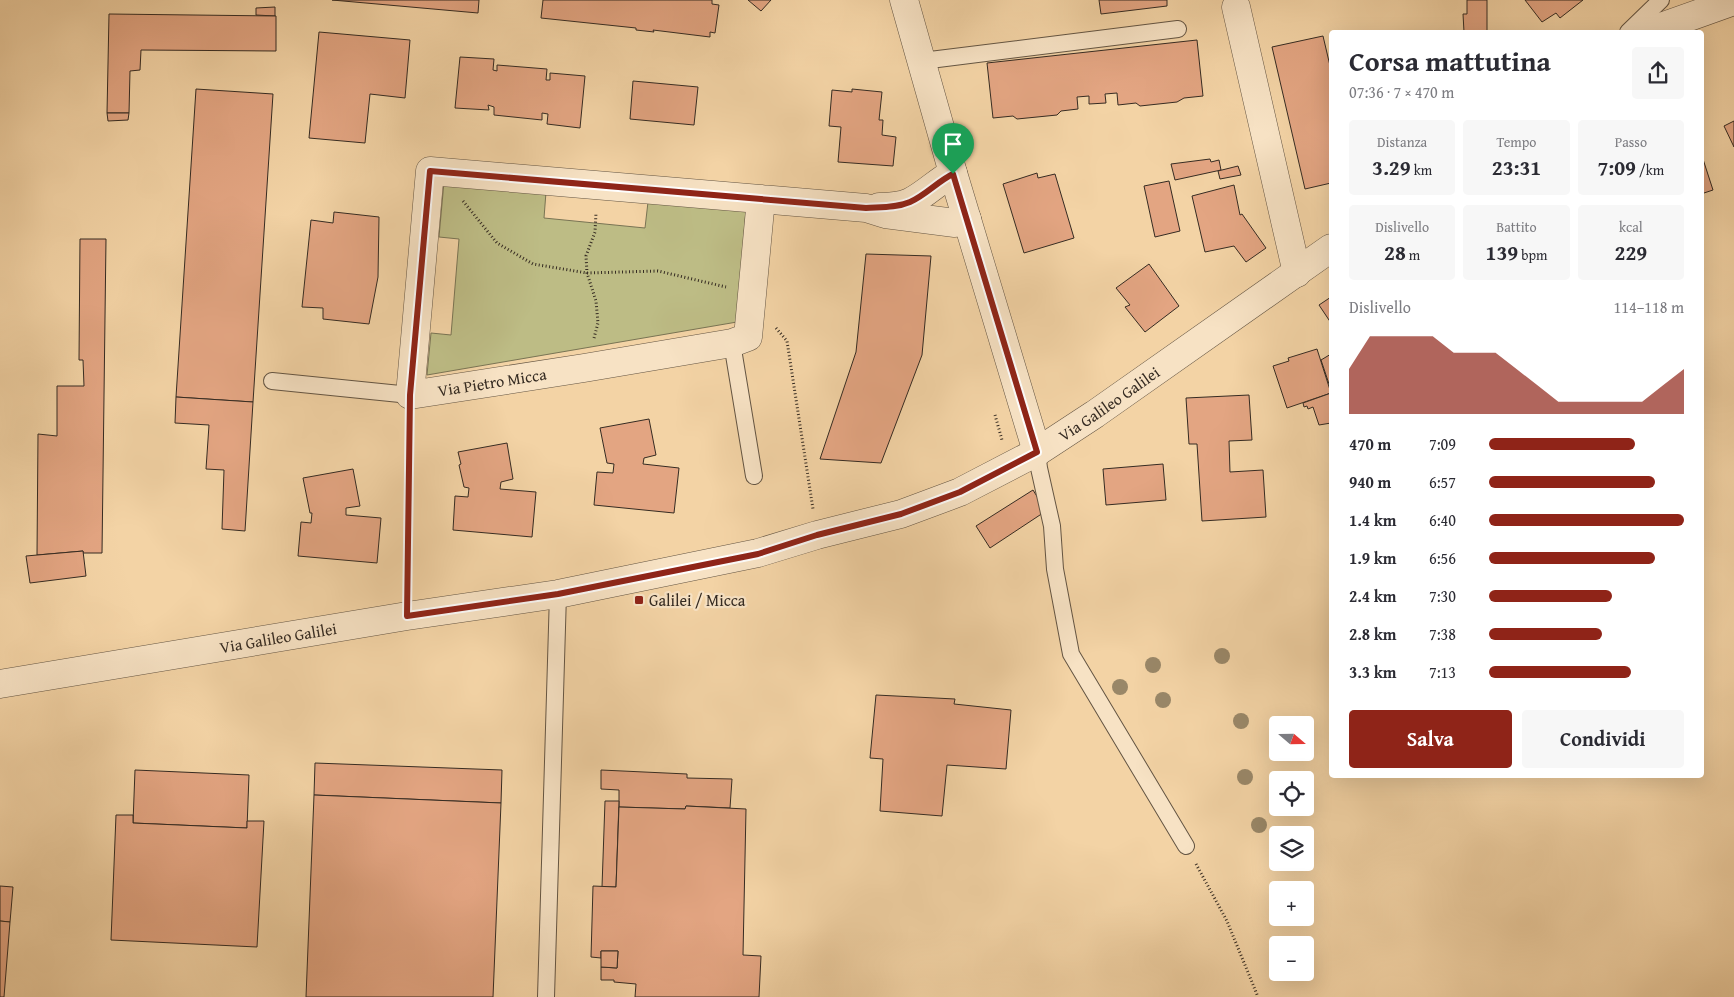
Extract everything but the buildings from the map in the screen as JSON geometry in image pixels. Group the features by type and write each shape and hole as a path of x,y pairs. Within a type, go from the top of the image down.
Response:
{"street":[{"path":"904,0 953,174 1037,452"},
{"path":"1653,30 1734,1"},
{"path":"1236,7 1297,273"},
{"path":"410,395 430,171 866,208 892,206 910,202 942,179 953,174"},
{"name":"Via Pietro Micca","path":"410,395 584,368 732,343 748,338 761,199"},
{"path":"866,208 885,214 955,223 967,219"},
{"name":"Via Galileo Galilei","path":"0,684 407,616 558,594 758,554 817,535 901,514 960,492 1037,452 1096,414 1329,249"}],"lane":[{"path":"1630,30 1661,0"},
{"path":"922,61 1178,29"},
{"path":"732,343 754,476"},
{"path":"272,381 410,395"},
{"path":"1037,452 1052,526 1056,569 1072,654 1186,846"},
{"path":"546,997 558,594"}],"path":[{"path":"584,368 598,323 596,301 587,273 586,256 595,232 598,185"},
{"path":"462,199 497,243 533,264 587,273 658,271 727,287 752,300 787,341 817,535"},
{"path":"407,616 410,395"},
{"path":"1186,846 1227,921 1258,997"}],"shaded area":[{"path":"444,182 546,192 544,218 645,228 648,202 746,210 737,322 427,375 431,333 451,335 459,239 439,237"}],"place":[{"name":"Galilei / Micca","path":"639,600"}],"route":[{"path":"430,171 866,208 892,206 910,202 942,179 953,174 1037,452 960,492 901,514 817,535 758,554 558,594 407,616 410,395 430,171"}]}
